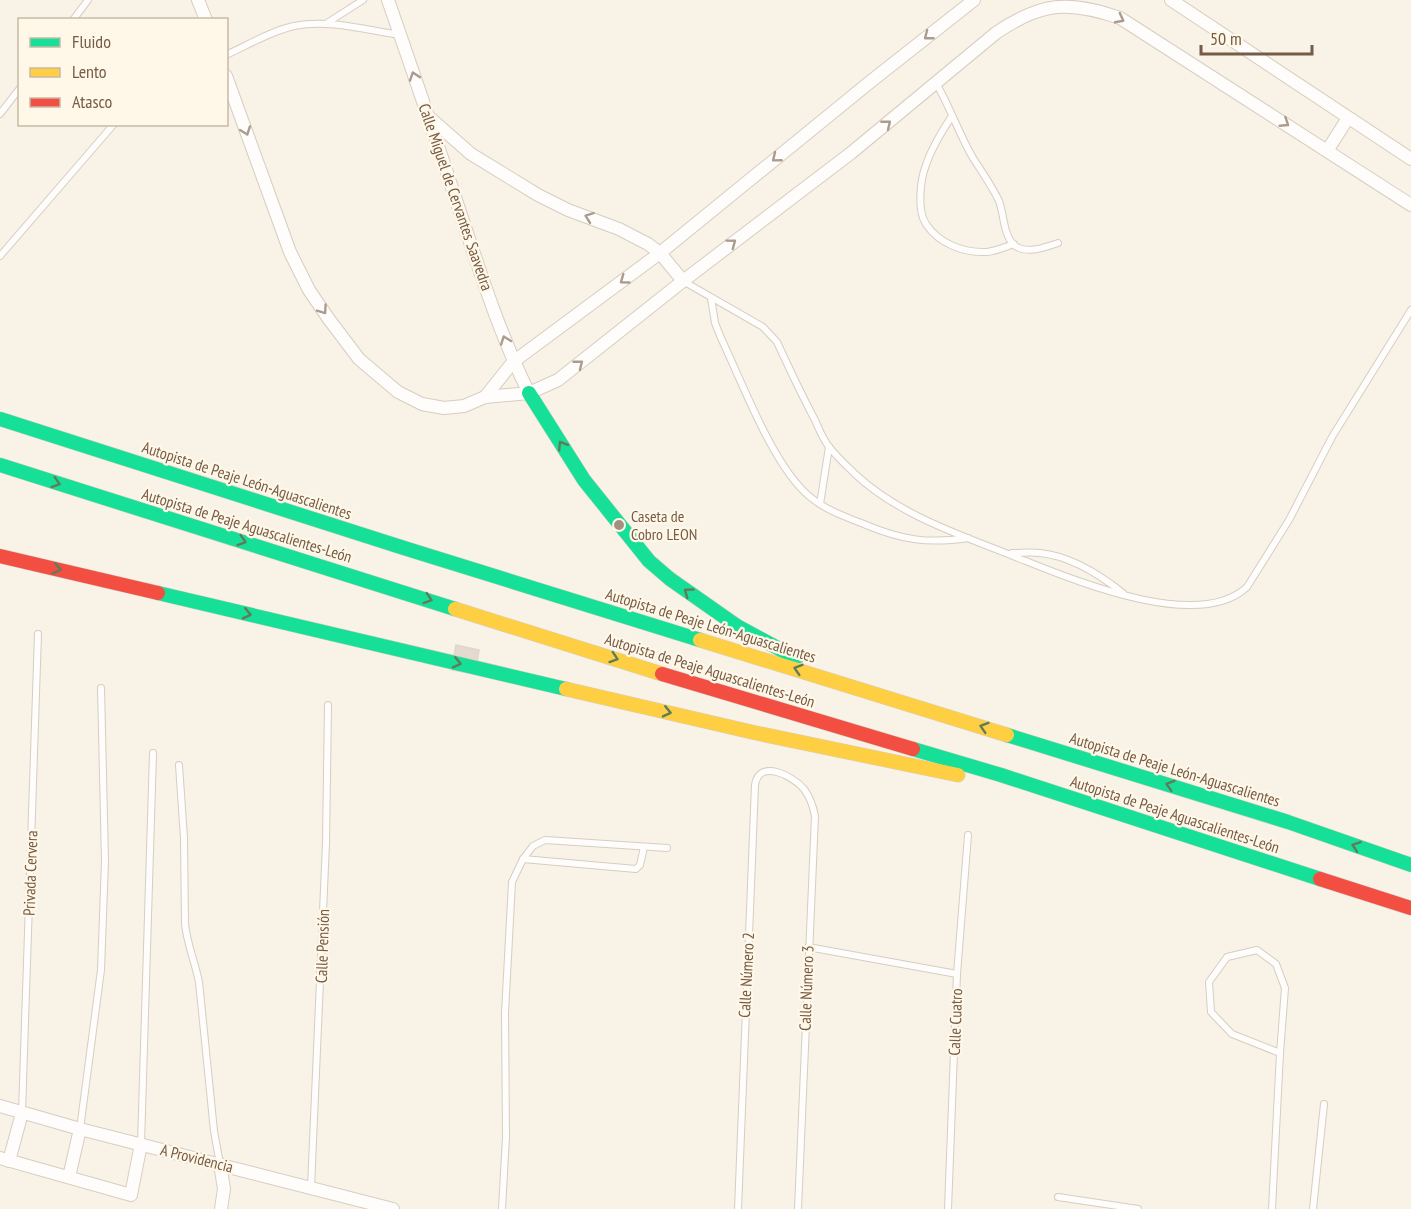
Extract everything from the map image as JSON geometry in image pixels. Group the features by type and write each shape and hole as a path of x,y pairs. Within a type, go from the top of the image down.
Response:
{"highway":[{"path":"529,393 584,480 649,561 670,579 737,626 785,652 1093,747"},
{"name":"Autopista de Peaje León-Aguascalientes","path":"0,419 404,548 1288,822 1411,865"},
{"name":"Autopista de Peaje Aguascalientes-León","path":"0,465 649,670 1001,775 1411,908"},
{"path":"0,556 814,746 954,774 980,778 1001,775"},
{"path":"1158,767 1250,801 1288,822"}],"street":[{"path":"198,0 205,18"},
{"name":"Calle Miguel de Cervantes Saavedra","path":"388,0 479,270 513,362 529,393"},
{"path":"485,397 513,362 660,253 974,0"},
{"path":"1171,0 1411,159"},
{"path":"228,82 290,252 309,290 359,359 398,392 422,404 444,408 464,406 485,397 529,393 558,381 683,281 852,153 972,52 1019,17 1043,8 1064,5 1085,6 1120,18 1411,205"},
{"path":"429,117 471,154 538,195 568,210 635,237 660,253 683,281"},
{"path":"1327,151 1348,118"},
{"name":"A Providencia","path":"0,1106 80,1129 393,1209"},
{"path":"22,1113 4,1160 131,1195 141,1144"},
{"path":"69,1177 80,1129"},
{"path":"220,1164 224,1189 221,1209"}],"lane":[{"path":"74,18 88,0"},
{"path":"326,24 363,0"},
{"path":"228,54 294,26 326,24 400,35"},
{"path":"936,83 972,157 999,203 1006,229 1014,244 1036,250 1058,243"},
{"path":"0,114 18,91"},
{"path":"952,116 939,136 925,166 920,194 925,223 941,240 963,250 988,252 1014,244"},
{"path":"0,256 112,126"},
{"path":"683,281 753,320 771,334 829,447 870,487 909,512 1086,585 1150,601 1181,604 1226,601 1239,595 1247,587 1289,520 1332,437 1411,310"},
{"path":"711,298 713,316 720,338 770,442 794,481 820,504 899,537 920,542 969,538"},
{"path":"820,504 829,447"},
{"path":"1007,553 1041,553 1075,563 1102,577 1126,595"},
{"name":"Privada Cervera","path":"22,1113 38,634"},
{"path":"80,1129 101,970 105,861 101,688"},
{"name":"Calle Pensión","path":"311,1187 326,843 328,705"},
{"path":"141,1144 153,753"},
{"path":"179,765 184,838 186,938 195,961 199,982 213,1124 220,1164"},
{"name":"Calle Número 2","path":"738,1209 755,785 756,777 767,771 789,776"},
{"name":"Calle Número 3","path":"789,776 808,795 815,816 798,1209"},
{"name":"Calle Cuatro","path":"948,1209 957,974 968,835"},
{"path":"502,1209 506,1137 505,1013 512,882 523,859 533,846 545,840 667,848"},
{"path":"523,859 636,868 640,865 644,847"},
{"path":"808,947 957,974"},
{"path":"1272,1209 1285,988 1276,964 1257,950 1227,957 1209,982 1211,1012 1232,1034 1280,1053"},
{"path":"1313,1209 1324,1104"},
{"path":"1058,1197 1138,1209"}],"building":[{"path":"456,645 479,650 475,674 452,670"}],"traffic: fast":[{"path":"529,393 584,480 649,561 670,579 737,626 785,652 799,656"},
{"path":"0,419 700,640"},
{"path":"0,465 455,609"},
{"path":"158,593 566,689"},
{"path":"1007,735 1288,822 1411,865"},
{"path":"913,749 1001,775 1320,879"}],"traffic: slow":[{"path":"455,609 662,674"},
{"path":"700,640 1007,735"},
{"path":"566,689 756,733 958,775"}],"traffic: jam":[{"path":"0,556 158,593"},
{"path":"662,674 913,749"},
{"path":"1320,879 1411,908"}],"place":[{"name":"Caseta de Cobro LEON","path":"619,525"}]}
